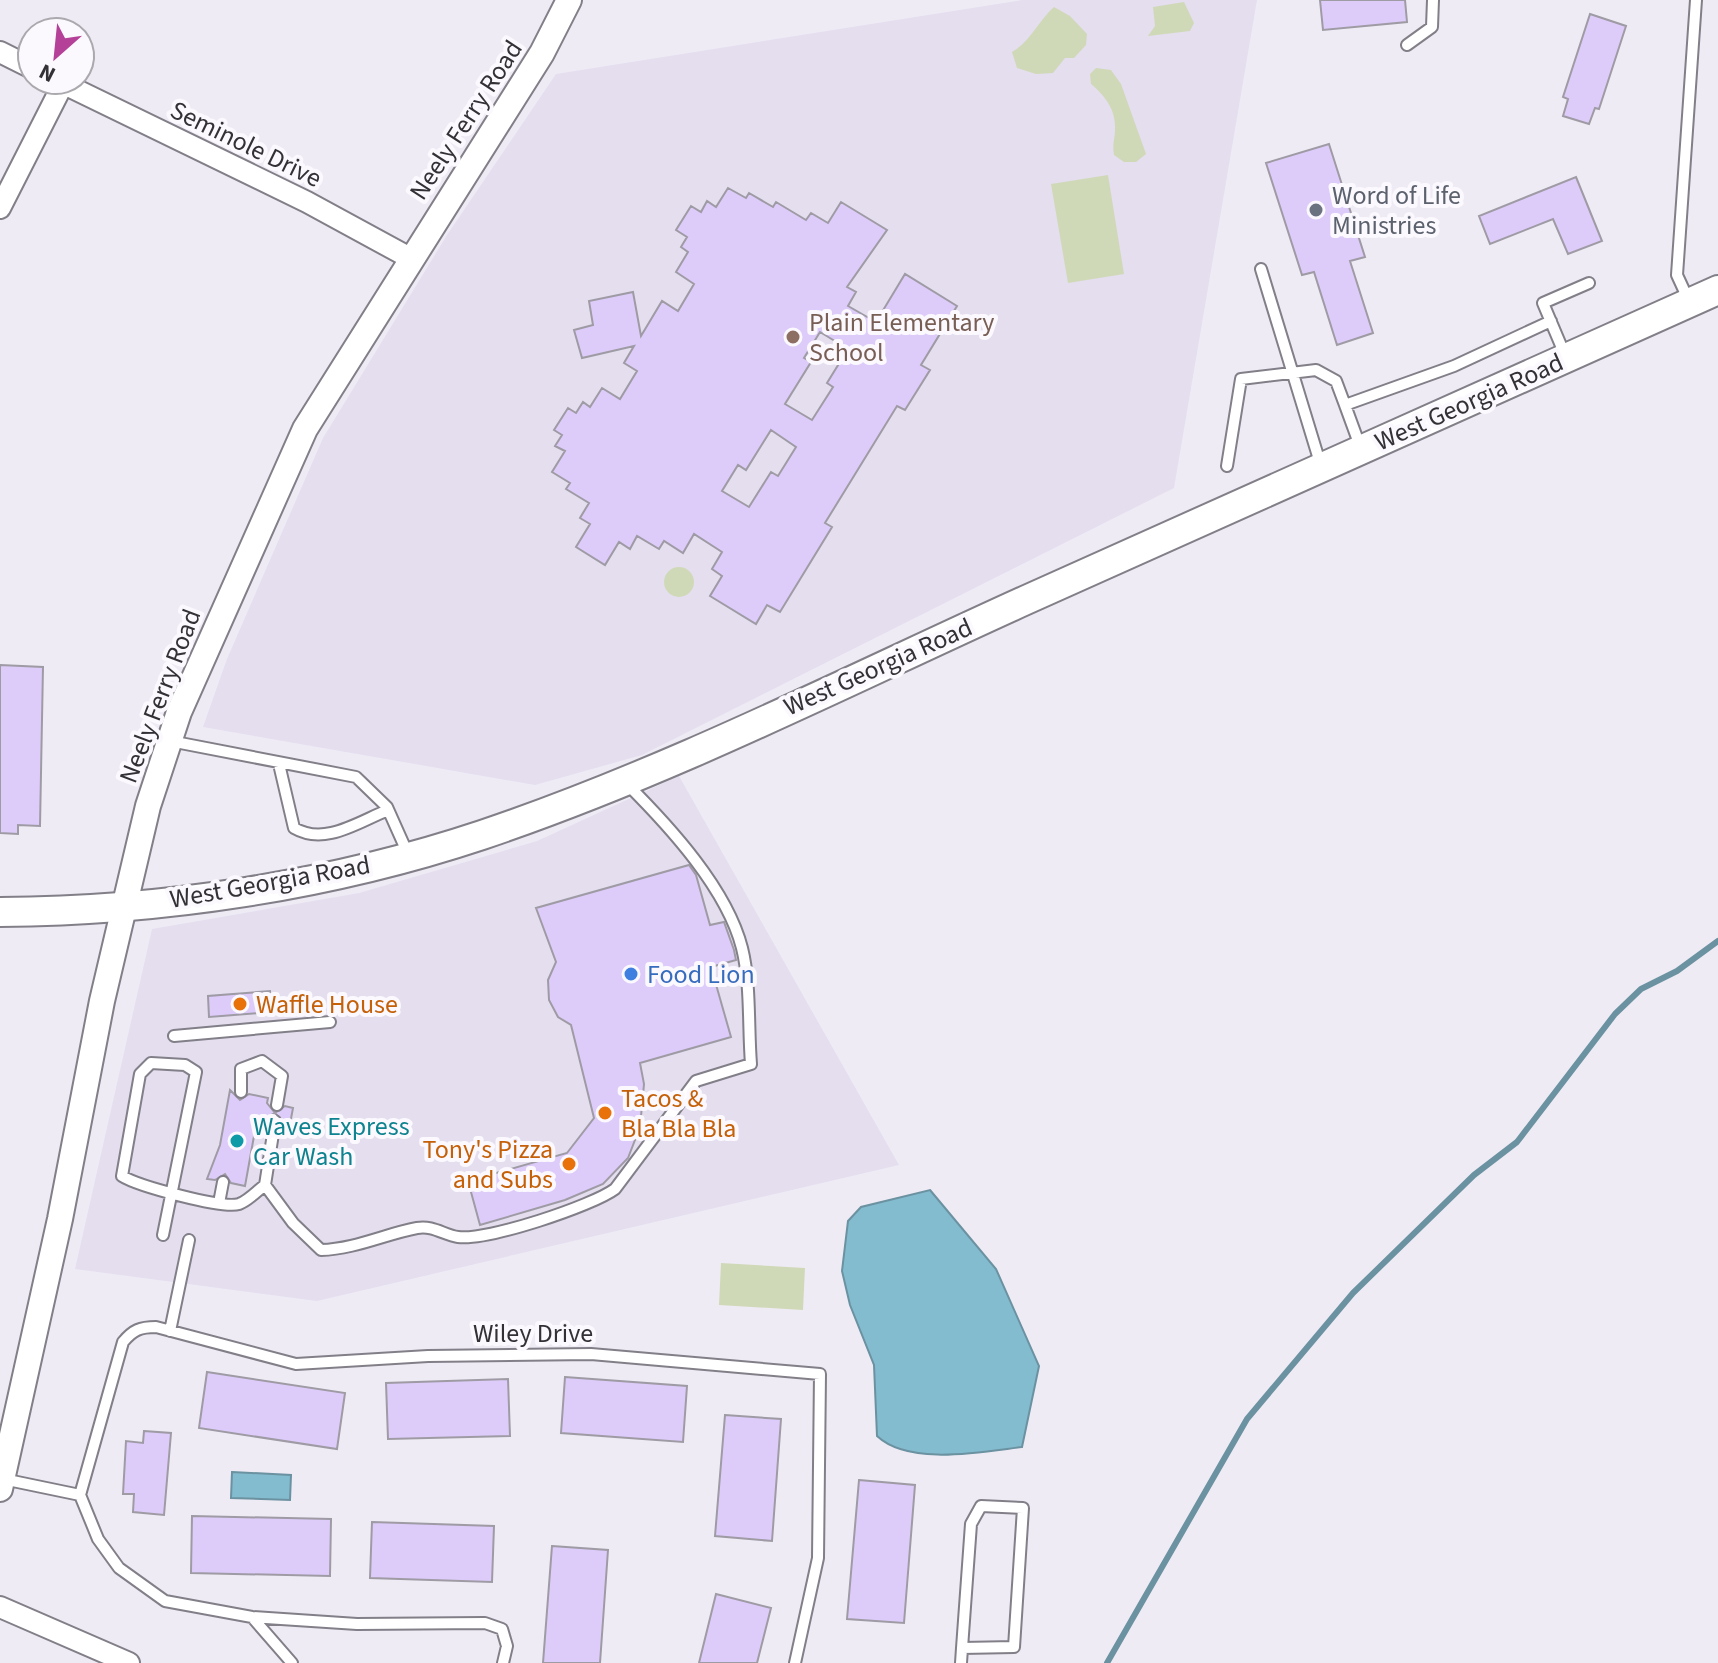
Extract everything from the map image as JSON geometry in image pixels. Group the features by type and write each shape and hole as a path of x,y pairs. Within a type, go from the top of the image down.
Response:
{"main road":[{"name":"West Georgia Road","path":"0,912 61,911 229,894 409,856 513,824 623,780 1718,290"}],"street":[{"name":"Neely Ferry Road","path":"1,1482 125,905 148,806 169,741 206,646 305,429 542,53 569,0"},
{"path":"0,208 52,96"},
{"name":"Seminole Drive","path":"88,96 307,202 410,258"},
{"path":"0,1607 129,1663"}],"lane":[{"path":"1407,45 1432,27 1433,0"},
{"path":"1690,303 1677,275 1696,0"},
{"path":"1261,269 1321,468"},
{"path":"1566,358 1543,303 1589,283"},
{"path":"1345,405 1454,366 1551,321"},
{"path":"1227,466 1241,379 1293,372 1316,370 1336,381 1362,450"},
{"path":"169,741 356,777 388,810 409,856"},
{"path":"279,764 294,828 305,834 330,835 388,810"},
{"path":"265,1185 293,1223 321,1250 339,1249 420,1227 457,1237 479,1237 599,1201 615,1189 696,1081 751,1064 743,950 729,910 653,810 623,780"},
{"path":"174,1036 330,1022"},
{"path":"241,1092 241,1069 262,1061 282,1076 277,1105"},
{"path":"163,1235 172,1191 196,1072 185,1065 151,1063 140,1074 122,1176 136,1185 172,1191 219,1203 240,1204 265,1185 275,1121"},
{"path":"219,1203 223,1182"},
{"path":"170,1331 189,1240"},
{"name":"Wiley Drive","path":"80,1495 123,1342 132,1330 143,1327 170,1331 296,1364 428,1356 591,1354 820,1374 818,1558 795,1663"},
{"path":"1,1482 80,1495 98,1539 119,1568 165,1601 252,1617 357,1624 485,1623 502,1629 507,1646 503,1663"},
{"path":"961,1663 962,1648 971,1524 981,1506 1023,1508 1014,1647 962,1648"},
{"path":"252,1617 292,1663"}],"shaded area":[{"name":"Plain Elementary School","path":"1022,0 1257,0 1174,488 642,755 535,785 203,727 227,659 323,438 447,235 556,74"},
{"path":"679,776 899,1165 317,1301 75,1269 152,929 359,893 537,841"}],"green space":[{"path":"1184,2 1194,23 1190,31 1148,36 1155,26 1153,7"},
{"path":"1054,7 1070,16 1087,34 1086,45 1074,58 1065,58 1053,73 1036,74 1017,68 1012,52 1025,42"},
{"path":"1096,68 1111,70 1121,84 1146,154 1136,162 1124,162 1114,155 1114,115 1105,98 1091,84 1090,74"},
{"path":"1108,175 1124,274 1068,283 1051,184"},
{"path":"679,567 690,571 694,582 690,593 679,597 668,593 664,582 668,571"},
{"path":"721,1263 805,1268 803,1310 719,1305"}],"water":[{"path":"930,1190 996,1269 1039,1366 1022,1447 967,1454 926,1454 907,1451 877,1436 874,1365 850,1305 842,1271 848,1221 861,1207"},
{"path":"232,1472 291,1475 290,1500 231,1498"}],"building":[{"path":"1320,0 1405,0 1407,22 1323,30"},
{"path":"1590,14 1626,26 1599,109 1595,108 1589,124 1563,116 1568,99 1563,97"},
{"name":"Word of Life Ministries","path":"1329,144 1365,257 1350,261 1373,333 1337,345 1314,272 1302,275 1266,163"},
{"path":"1576,177 1602,241 1568,254 1553,219 1490,244 1479,216"},
{"path":"728,188 746,198 749,193 773,207 776,202 806,220 811,213 828,223 841,202 887,230 847,287 856,292 848,306 876,322 905,274 957,306 921,365 930,370 905,410 897,406 825,523 832,527 780,612 767,605 756,624 710,596 722,576 712,569 722,552 694,534 683,553 664,541 659,549 637,536 630,549 619,542 605,565 576,547 590,524 580,518 589,503 566,489 570,483 552,472 565,451 555,446 562,435 554,430 568,408 576,413 583,402 590,407 602,388 620,399 637,371 624,363 634,346 582,358 574,330 593,325 589,301 633,292 641,336 662,301 678,311 694,284 676,272 688,252 681,247 687,237 676,230 691,206 701,212 707,201 716,207","holes":["820,332 848,349 827,383 833,387 812,420 785,404 811,362 804,358","771,430 796,447 778,476 771,472 749,507 722,491 738,465 746,470"]},
{"path":"0,665 43,667 40,826 18,825 18,834 0,833"},
{"name":"Food Lion","path":"689,865 696,875 710,925 724,922 734,950 736,960 711,967 731,1037 640,1063 644,1084 640,1127 628,1158 603,1184 565,1200 480,1225 468,1181 567,1153 594,1118 571,1025 558,1017 549,1000 548,980 556,962 536,908"},
{"name":"Waffle House","path":"270,991 272,1012 209,1017 208,996"},
{"name":"Waves Express Car Wash","path":"230,1090 240,1100 249,1094 268,1098 267,1103 275,1113 264,1119 263,1126 256,1125 245,1186 231,1183 225,1174 215,1180 207,1179 220,1145"},
{"path":"285,1106 293,1108 290,1124 283,1122 275,1113"},
{"path":"207,1372 345,1393 337,1449 199,1428"},
{"path":"565,1377 687,1386 683,1442 561,1433"},
{"path":"508,1379 510,1436 388,1439 386,1383"},
{"path":"725,1415 781,1419 772,1541 715,1536"},
{"path":"144,1431 171,1433 164,1515 133,1512 134,1494 123,1494 126,1441 143,1443"},
{"path":"859,1480 915,1485 904,1623 847,1619"},
{"path":"192,1516 331,1519 330,1576 191,1573"},
{"path":"372,1522 494,1526 492,1582 370,1578"},
{"path":"552,1546 608,1550 600,1663 543,1663"},
{"path":"716,1594 771,1608 757,1663 699,1663"}],"waterway":[{"path":"1107,1663 1247,1419 1353,1293 1474,1175 1517,1142 1615,1014 1641,989 1677,971 1718,941"}],"place":[{"name":"Word of Life Ministries","path":"1316,210"},
{"name":"Plain Elementary School","path":"793,337"},
{"name":"Food Lion","path":"631,974"},
{"name":"Waffle House","path":"240,1004"},
{"name":"Tacos & Bla Bla Bla","path":"605,1113"},
{"name":"Waves Express Car Wash","path":"237,1141"},
{"name":"Tony's Pizza and Subs","path":"569,1164"}]}
